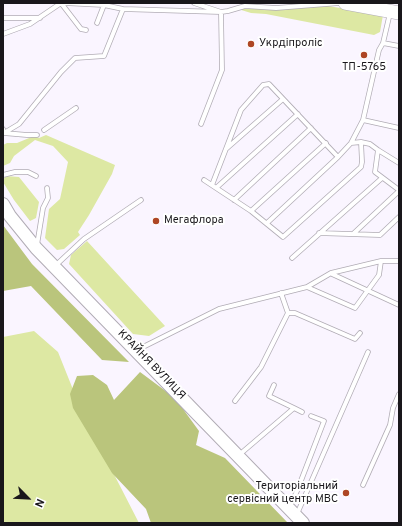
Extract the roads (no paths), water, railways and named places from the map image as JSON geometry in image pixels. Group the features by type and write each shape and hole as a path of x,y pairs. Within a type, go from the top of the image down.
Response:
{"main road":[{"path":"345,3 395,12"}],"street":[{"name":"КРАЙНЯ ВУЛИЦЯ","path":"3,204 10,216 36,248 296,516"}],"lane":[{"path":"3,34 30,24 61,3 81,29 86,30"},
{"path":"65,3 104,5 123,9 222,12 245,6 276,8 339,3"},
{"path":"194,3 222,12"},
{"path":"97,23 104,5"},
{"path":"3,132 19,124 61,72 75,58 104,56 123,9"},
{"path":"201,124 222,70 222,12"},
{"path":"267,223 351,143 363,120 379,50 395,12"},
{"path":"3,18 40,18"},
{"path":"383,43 399,46"},
{"path":"214,186 241,110 263,85 269,84 338,157"},
{"path":"226,150 283,99"},
{"path":"44,130 76,108"},
{"path":"214,186 298,114"},
{"path":"363,120 399,128"},
{"path":"234,200 311,128"},
{"path":"3,132 27,135 37,134"},
{"path":"351,143 361,142 370,144 399,163"},
{"path":"204,180 251,211 283,238 361,167 361,142"},
{"path":"251,211 326,143"},
{"path":"352,234 399,190 375,172 378,150"},
{"path":"3,174 28,172 36,176"},
{"path":"292,258 382,178"},
{"path":"36,248 43,208 48,198 47,188"},
{"path":"55,266 84,239 141,200"},
{"path":"319,233 380,235 399,217"},
{"path":"136,350 219,310 307,287 331,273 381,261 399,261"},
{"path":"307,287 355,308 379,275 381,261"},
{"path":"331,273 399,305"},
{"path":"235,401 260,367 288,313 281,294"},
{"path":"288,313 295,313 355,339 360,333"},
{"path":"296,516 368,352"},
{"path":"274,385 269,396 302,412"},
{"path":"363,485 390,426 393,408 399,394"},
{"path":"238,456 294,408"},
{"path":"296,516 297,491 324,421 311,416"}],"place":[{"name":"Укрдіпроліс","path":"251,44"},
{"name":"ТП-5765","path":"364,55"},
{"name":"Мегафлора","path":"156,221"},
{"name":"Територіальний сервісний центр МВС","path":"346,493"}]}
